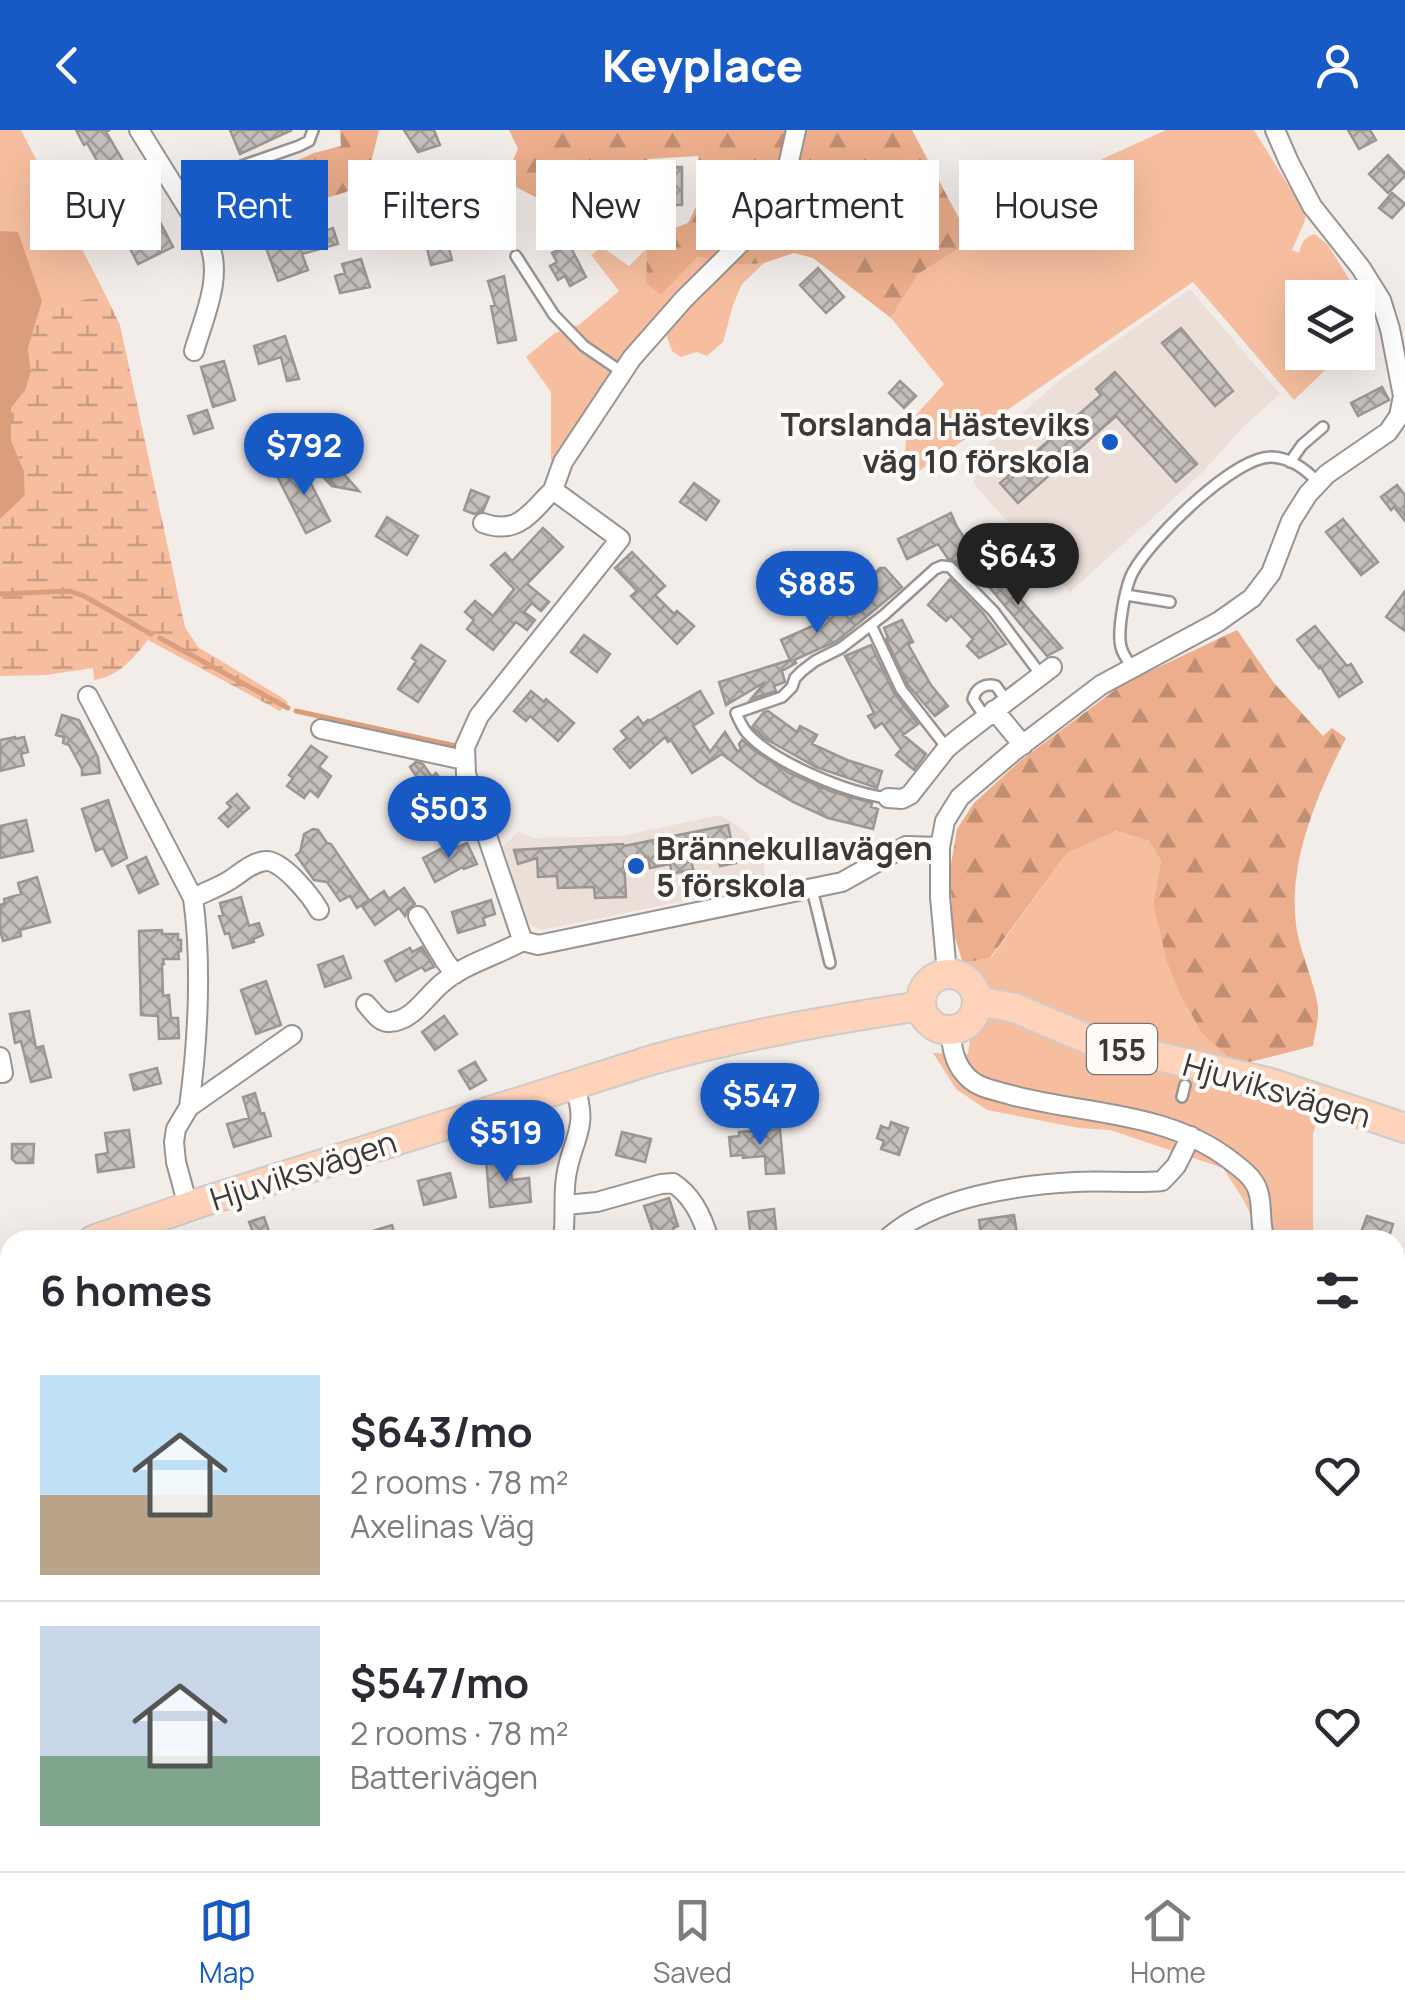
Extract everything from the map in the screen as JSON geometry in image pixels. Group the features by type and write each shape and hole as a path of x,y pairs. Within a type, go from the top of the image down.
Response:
{"main road":[{"name":"Hjuviksvägen","path":"947,974 968,980 978,1001 1015,1008 1090,1040 1271,1083 1405,1128"},
{"path":"947,974 938,976 922,992 921,1006 932,1023 950,1030 964,1026 972,1019 978,1001"},
{"name":"Hjuviksvägen","path":"124,1230 188,1206 656,1059 853,1015 921,1006"}],"street":[{"path":"139,130 214,257 214,278 194,351"},
{"path":"483,523 496,528 512,526 553,490 563,462 622,372 684,299 770,214 781,197 796,130"},
{"path":"947,974 940,847 945,821 960,796 1101,685 1218,622 1252,598 1271,573 1291,521 1318,482 1388,432 1402,417 1401,385 1381,300 1312,206 1275,130"},
{"path":"524,941 464,760 478,716 620,539 553,490"},
{"path":"888,798 910,795 947,748 1046,671"},
{"path":"88,696 193,898 196,1035 189,1106 176,1129 174,1142 188,1206"},
{"path":"995,709 1024,745"},
{"path":"321,729 464,760"},
{"path":"366,1004 380,1020 393,1022 411,1014 455,974 524,941 538,945 812,889 842,882 906,846 940,847"},
{"path":"193,898 265,861 276,863 309,894 319,910"},
{"path":"418,916 455,974"},
{"path":"950,1030 954,1055 974,1083 1030,1100 1159,1124 1220,1152 1254,1182 1263,1230"},
{"path":"189,1106 292,1035"},
{"path":"0,1057 0,1073"},
{"path":"564,1230 567,1170 581,1124 574,1085"},
{"path":"896,1230 950,1203 1002,1191 1076,1182 1162,1181 1176,1166 1191,1136"},
{"path":"566,1205 596,1202 673,1183 690,1198 706,1230"}],"lane":[{"path":"176,190 299,146 309,140 314,130"},
{"path":"516,256 554,315 584,346 622,372"},
{"path":"1290,462 1302,445 1324,427"},
{"path":"1132,668 1121,646 1126,594 1133,570 1182,514 1216,484 1260,458 1298,464 1318,482"},
{"path":"888,798 840,787 778,755 751,737 736,712 782,697 802,671 871,626 942,566 950,567 1046,671"},
{"path":"1126,594 1170,602"},
{"path":"871,626 901,689 947,748"},
{"path":"812,889 830,963"},
{"path":"1182,1097 1185,1086"}],"shaded area":[{"path":"0,231 18,232 42,301 28,349 31,372 25,391 11,408 11,440 24,471 25,495 0,519"},
{"name":"Torslanda Hästeviks väg 10 förskola","path":"1190,289 1280,394 1243,427 1202,473 1070,592 974,484 973,457 1056,383"},
{"name":"Brännekullavägen 5 förskola","path":"720,815 742,829 760,848 767,884 542,930 532,926 526,917 502,847 518,832 535,838 622,836"}],"green space":[{"path":"0,130 21,130 36,160 30,160 30,250 82,250 105,294 65,305 36,322 41,301 18,233 0,231"},
{"path":"340,130 379,130 372,160 348,160 348,190 328,197 328,160 298,160 341,146"},
{"path":"509,130 912,130 928,160 698,160 698,156 536,160 536,197 516,187 513,160 518,149"},
{"path":"1166,130 1254,130 1306,214 1292,250 1299,253 1304,240 1315,234 1328,245 1350,280 1285,280 1285,370 1325,370 1294,400 1193,282 903,482 907,425 944,384 891,318 918,274 959,248 1134,250 1134,160 1100,160"},
{"path":"939,181 959,218 959,248 918,274 891,318 813,258 794,253 764,263 740,265 697,257 661,295 646,283 647,250 676,250 676,227 688,223 696,207 696,250 939,250"},
{"path":"606,250 629,266 647,250 646,282 697,257 740,265 764,263 742,284 723,342 707,356 697,352 681,357 672,351 660,316 551,461 551,392 526,357 555,333 579,325 619,291 591,255"},
{"path":"105,294 120,325 185,627 198,647 284,699 288,703 280,711 148,640 125,666 103,678 94,680 93,668 0,676 0,519 25,494 24,471 11,440 11,408 25,391 31,372 28,349 36,322 65,305"},
{"path":"1237,630 1274,683 1323,736 1332,728 1346,738 1306,831 1296,881 1297,931 1318,1007 1313,1046 1238,1065 1202,1033 1167,962 1153,903 1161,861 1149,841 1116,831 1066,854 990,958 963,963 953,931 950,870 957,829 974,803 1020,761 1123,684"},
{"path":"1116,831 1149,841 1161,861 1153,903 1238,1065 1327,1091 1313,1134 1313,1230 1258,1230 1223,1168 1110,1130 1079,1128 987,1110 956,1089 933,1053 968,1054 970,1039 984,1025 979,982 963,963 991,958 1066,854"}],"building":[{"path":"76,130 110,130 106,132 123,160 97,160 87,143 84,145"},
{"path":"230,130 292,130 240,154"},
{"path":"404,130 434,130 440,145 418,152"},
{"path":"1348,130 1370,130 1376,140 1359,149"},
{"path":"1388,155 1405,176 1388,193 1369,174"},
{"path":"676,167 682,167 682,205 676,205"},
{"path":"1392,193 1405,204 1392,218 1379,208"},
{"path":"161,224 173,247 138,264 131,250 161,250"},
{"path":"333,228 338,244 328,247 328,230"},
{"path":"267,250 316,250 302,254 308,270 278,281"},
{"path":"427,250 449,250 452,260 431,265"},
{"path":"572,250 586,277 570,286 565,276 558,280 550,266 557,262 552,253"},
{"path":"361,259 370,287 340,293 335,276 345,273 342,264"},
{"path":"818,268 844,297 826,313 800,285"},
{"path":"504,276 516,340 498,343 491,306 495,305 488,281"},
{"path":"1181,328 1233,391 1215,406 1162,343"},
{"path":"285,336 299,379 287,381 281,357 259,364 254,346"},
{"path":"224,361 235,400 213,407 201,367"},
{"path":"1115,372 1197,464 1176,482 1116,416 1018,503 1000,483 1101,395 1096,389"},
{"path":"900,381 916,396 904,408 889,393"},
{"path":"1382,387 1389,400 1358,416 1351,403"},
{"path":"207,410 213,428 194,434 188,416"},
{"path":"334,463 359,491 332,486 321,475"},
{"path":"301,464 330,521 306,533 277,476"},
{"path":"694,483 719,501 706,520 680,502"},
{"path":"1397,485 1405,495 1405,521 1381,497"},
{"path":"471,490 489,497 483,511 474,514 464,510"},
{"path":"951,513 980,561 966,572 948,559 938,544 907,559 898,539"},
{"path":"387,517 418,536 407,555 376,536"},
{"path":"1343,519 1378,562 1361,575 1326,532"},
{"path":"543,528 563,547 527,584 549,602 541,611 532,603 524,612 535,620 527,630 516,622 493,650 467,629 474,620 465,612 475,601 493,616 514,589 491,565 505,553 512,561"},
{"path":"632,552 665,586 655,595 674,614 677,611 694,626 677,644 631,596 637,591 615,568"},
{"path":"985,559 1062,648 1047,656 975,570"},
{"path":"880,568 885,568 902,587 837,641 794,660 796,663 782,671 785,682 774,686 776,691 751,699 765,682 726,705 719,682 790,660 781,640 815,625"},
{"path":"950,579 1006,644 979,658 967,646 973,639 951,616 946,621 928,605"},
{"path":"1405,591 1405,631 1386,617"},
{"path":"902,620 913,642 908,644 948,706 935,716 908,685 886,639 884,628"},
{"path":"1315,626 1347,666 1351,664 1362,682 1339,697 1320,666 1297,640"},
{"path":"584,635 610,654 597,672 571,652"},
{"path":"421,645 445,661 418,702 398,689"},
{"path":"871,645 894,693 918,724 903,735 926,754 914,770 896,755 901,749 882,723 875,728 868,716 874,713 845,656"},
{"path":"531,691 574,723 558,741 530,716 526,721 514,711"},
{"path":"700,691 713,713 693,726 710,752 725,732 737,751 741,750 742,740 789,773 872,803 871,807 878,809 873,829 828,818 793,802 722,754 692,773 665,737 630,768 614,749 627,738 621,731 638,717 643,724"},
{"path":"768,711 797,732 800,726 817,735 812,744 882,771 877,788 816,767 764,738 752,727"},
{"path":"62,715 79,720 98,757 100,773 82,775 69,745 63,743 64,737 56,735"},
{"path":"24,737 28,752 21,754 24,765 0,771 0,740"},
{"path":"311,746 327,757 319,767 331,776 318,797 310,790 304,798 287,786 293,778 289,775"},
{"path":"416,762 423,764 432,777 436,773 441,780 445,777 464,806 448,818 431,796 425,800 415,787 421,783 410,767"},
{"path":"237,794 249,808 228,827 219,818"},
{"path":"108,800 127,858 112,866 103,848 96,851 82,809"},
{"path":"26,820 33,851 0,858 0,826"},
{"path":"728,825 736,863 720,866 718,854 691,859 693,869 672,874 670,864 650,868 648,857 624,861 626,897 595,898 594,887 558,888 557,876 538,877 537,858 518,864 514,850 624,846"},
{"path":"313,829 331,844 369,900 357,908 350,896 340,901 327,882 314,880 296,855 304,834"},
{"path":"467,843 477,864 435,882 423,858 448,845 451,850"},
{"path":"146,857 158,884 139,893 127,866"},
{"path":"37,877 50,922 20,930 21,936 3,941 0,905 5,903 4,899 21,894 18,883"},
{"path":"404,888 415,904 405,916 399,908 375,925 362,906 384,891 389,899"},
{"path":"241,897 249,926 259,923 263,935 233,948 219,916 223,915 220,903"},
{"path":"491,900 495,914 483,918 485,925 458,933 452,912"},
{"path":"162,930 162,934 178,934 181,940 179,959 163,959 162,964 163,996 169,995 171,1018 178,1018 179,1038 159,1039 158,1016 141,1015 139,931"},
{"path":"422,947 434,967 425,971 422,967 396,981 385,961 410,948 412,952"},
{"path":"343,956 351,978 325,987 318,965"},
{"path":"266,981 281,1025 256,1034 241,990"},
{"path":"29,1011 36,1048 43,1046 51,1077 31,1082 21,1041 15,1043 10,1014"},
{"path":"444,1016 457,1034 435,1050 422,1032"},
{"path":"475,1062 486,1080 470,1089 459,1071"},
{"path":"157,1068 161,1083 134,1090 130,1075"},
{"path":"255,1093 271,1136 234,1147 227,1124 249,1118 243,1097"},
{"path":"891,1122 908,1128 899,1155 881,1149 884,1141 877,1138 881,1126 889,1129"},
{"path":"780,1129 784,1173 766,1174 765,1156 731,1156 729,1137 739,1136 739,1132"},
{"path":"129,1130 134,1167 98,1172 96,1155 108,1153 105,1133"},
{"path":"538,1132 540,1153 513,1156 510,1135"},
{"path":"622,1132 651,1139 645,1162 616,1155"},
{"path":"12,1144 34,1144 33,1163 16,1163 12,1159"},
{"path":"510,1158 512,1180 529,1178 531,1202 490,1207 486,1160"},
{"path":"450,1173 456,1197 424,1205 418,1181"},
{"path":"669,1198 678,1226 674,1230 652,1230 644,1206"},
{"path":"774,1209 776,1230 750,1230 748,1212"},
{"path":"1014,1215 1016,1230 980,1230 979,1220"},
{"path":"1367,1216 1393,1224 1391,1230 1362,1230"},
{"path":"264,1217 269,1230 252,1230 249,1222"}],"waterway":[{"path":"0,594 69,591 151,634"},
{"path":"160,638 288,708"},
{"path":"296,711 456,746"}],"place":[{"name":"Torslanda Hästeviks väg 10 förskola","path":"1110,442"},
{"name":"Brännekullavägen 5 förskola","path":"636,866"}]}
